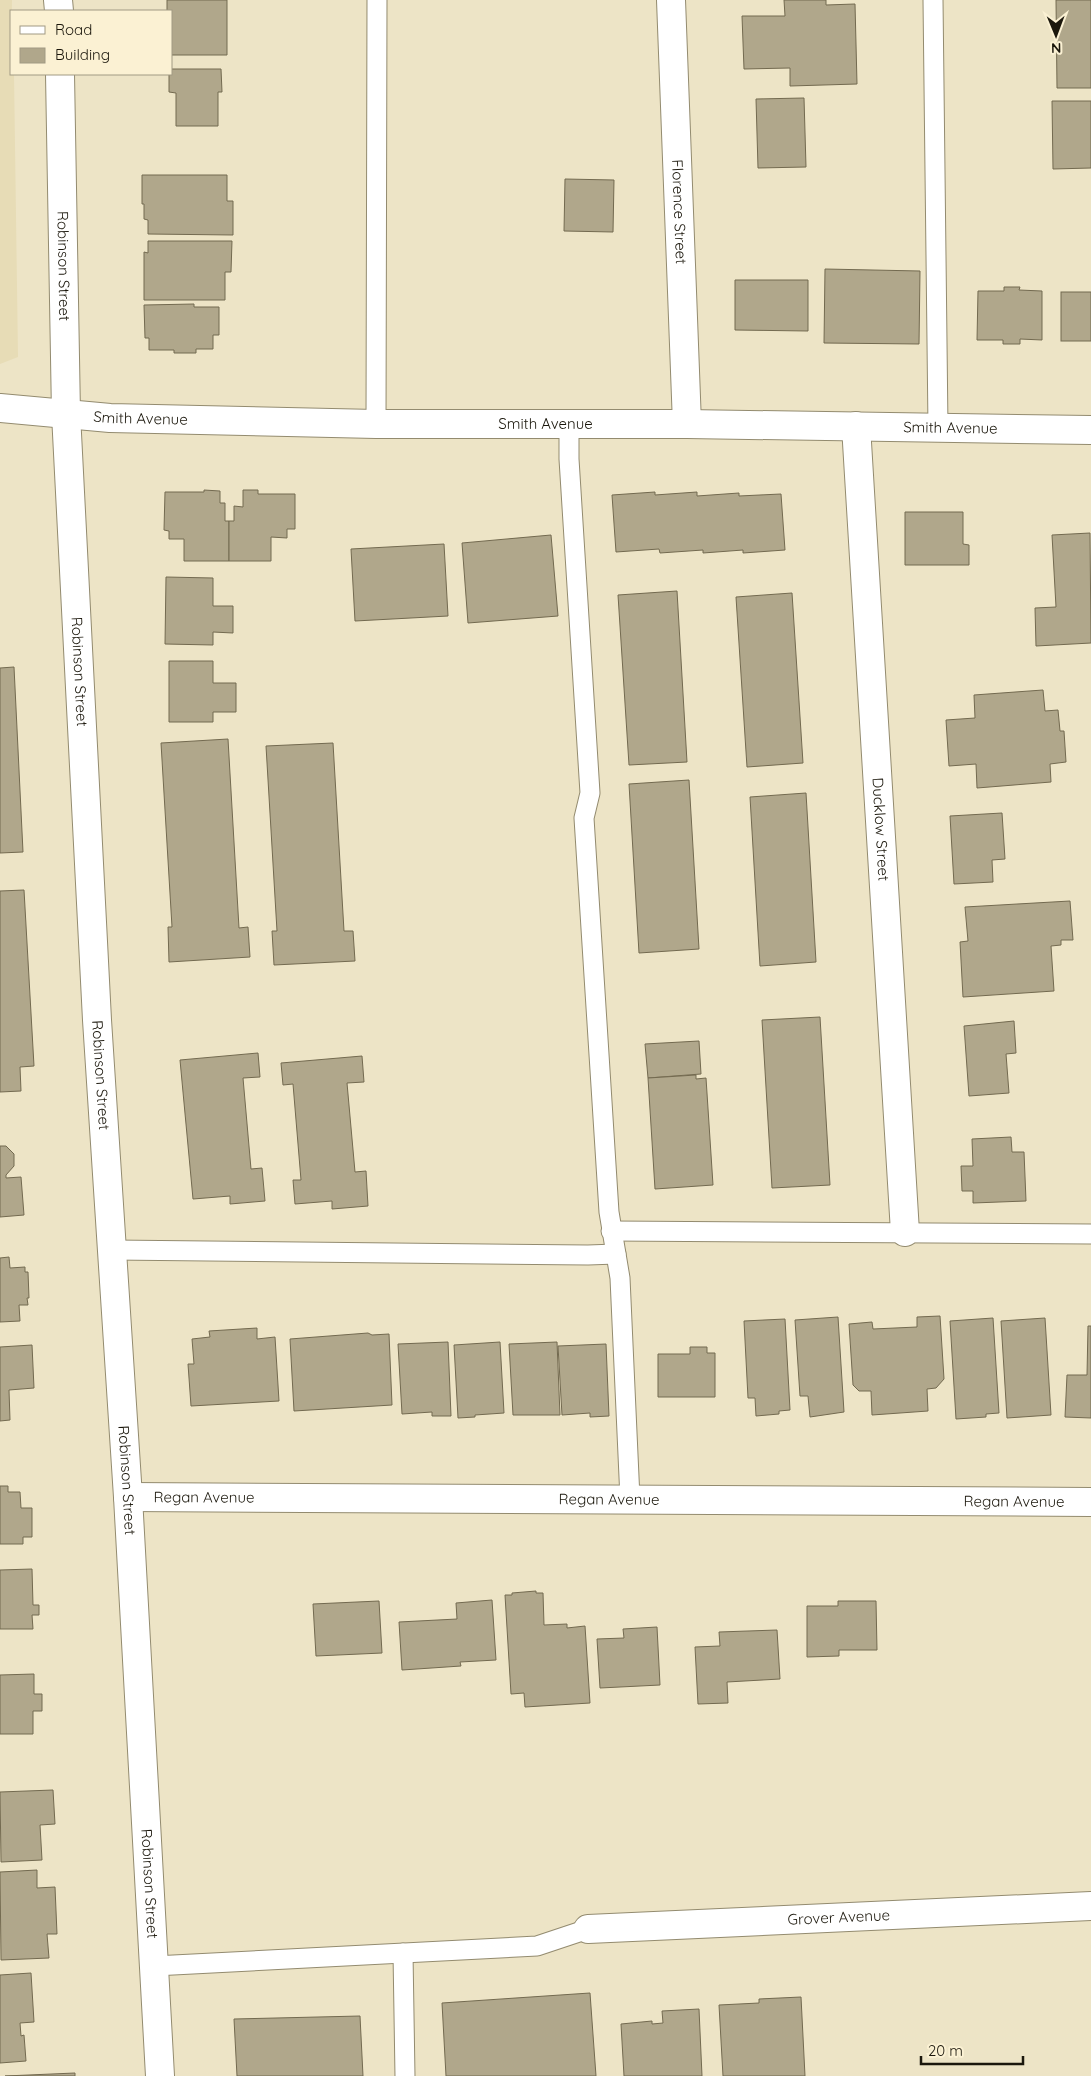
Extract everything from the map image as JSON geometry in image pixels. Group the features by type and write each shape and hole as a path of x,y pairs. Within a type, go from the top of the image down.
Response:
{"street":[{"name":"Florence Street","path":"671,0 687,424"},
{"name":"Robinson Street","path":"60,75 66,414 97,1020 128,1497 160,2076"},
{"name":"Smith Avenue","path":"0,408 110,418 376,424 687,424 1091,430"},
{"name":"Ducklow Street","path":"856,426 905,1232"},
{"name":"Regan Avenue","path":"128,1497 1091,1502"},
{"name":"Grover Avenue","path":"588,1929 1091,1906"}],"lane":[{"path":"376,424 377,0"},
{"path":"933,0 938,427"},
{"path":"569,424 569,459 590,793 584,818 612,1231 620,1278 630,1500"},
{"path":"612,1231 1091,1234"},
{"path":"112,1250 588,1256 616,1254"},
{"path":"154,1966 537,1946 588,1929"},
{"path":"404,1953 405,2076"}],"shaded area":[{"path":"0,0 12,0 12,10 10,10 10,75 14,75 18,357 0,364"}],"building":[{"path":"167,0 227,0 227,55 172,55 172,10 167,10"},
{"path":"784,0 826,0 826,5 855,4 857,84 790,86 790,68 744,69 742,16 785,16"},
{"path":"1056,0 1091,0 1091,88 1057,88"},
{"path":"172,69 221,69 222,92 218,92 218,126 176,126 176,93 169,92 169,75 172,75"},
{"path":"804,98 806,167 758,168 756,99"},
{"path":"1052,101 1091,101 1091,168 1053,169"},
{"path":"142,175 227,175 227,201 233,201 233,235 148,234 148,220 144,219 144,204 142,204"},
{"path":"565,179 614,180 613,232 564,231"},
{"path":"148,241 232,241 231,272 225,272 225,300 144,300 144,252 148,253"},
{"path":"825,269 920,271 919,344 824,343"},
{"path":"735,280 808,280 808,331 735,330"},
{"path":"1004,287 1020,287 1019,290 1042,291 1042,340 1020,339 1020,344 1003,344 1003,340 977,340 978,291 1004,291"},
{"path":"1061,292 1091,292 1091,341 1061,341"},
{"path":"194,304 194,307 219,307 219,335 213,335 213,349 196,349 196,353 174,353 174,350 149,350 149,338 145,338 144,305"},
{"path":"204,490 220,491 220,503 225,503 225,521 229,521 229,561 184,561 184,539 169,539 169,531 164,530 165,492 204,492"},
{"path":"243,490 258,490 258,494 295,494 295,529 287,529 287,538 271,537 271,561 229,561 229,521 234,521 234,506 243,507"},
{"path":"655,492 655,495 697,492 697,496 739,493 739,496 781,494 785,550 743,553 743,550 703,553 703,550 660,553 659,549 616,552 612,495"},
{"path":"905,512 963,512 963,544 969,545 969,565 905,565"},
{"path":"1090,533 1091,643 1036,646 1035,608 1056,607 1052,535"},
{"path":"551,535 558,616 468,623 462,543"},
{"path":"444,544 448,616 355,621 351,549"},
{"path":"166,577 213,578 213,606 233,606 233,633 213,632 213,645 165,644"},
{"path":"677,591 687,762 629,765 618,595"},
{"path":"792,593 803,763 747,767 736,597"},
{"path":"169,661 213,661 213,683 236,683 236,712 213,712 213,722 169,722"},
{"path":"14,667 23,852 0,853 0,668"},
{"path":"1043,690 1045,711 1058,710 1060,731 1064,731 1066,762 1050,764 1051,782 977,788 976,764 949,766 946,720 975,718 974,695"},
{"path":"228,739 239,928 248,927 250,957 169,962 168,927 172,927 161,743"},
{"path":"333,743 344,931 353,931 355,961 274,965 272,931 277,931 266,746"},
{"path":"689,780 699,949 639,953 629,784"},
{"path":"806,793 816,962 760,966 750,797"},
{"path":"1002,813 1005,859 992,860 993,882 954,884 950,816"},
{"path":"24,890 34,1066 20,1067 21,1091 0,1092 0,891"},
{"path":"1070,901 1073,940 1061,940 1061,945 1051,946 1054,991 963,997 960,942 968,941 965,907"},
{"path":"820,1017 830,1185 772,1188 762,1020"},
{"path":"1014,1021 1016,1053 1006,1054 1009,1093 969,1096 964,1026"},
{"path":"699,1041 701,1074 648,1078 645,1044"},
{"path":"258,1053 260,1077 243,1078 251,1169 262,1168 265,1201 230,1204 230,1196 193,1199 180,1060"},
{"path":"362,1056 364,1082 347,1083 355,1172 366,1171 368,1206 332,1209 332,1201 295,1204 293,1180 301,1180 293,1084 283,1085 281,1063"},
{"path":"696,1075 696,1079 706,1078 713,1185 655,1189 648,1078"},
{"path":"1011,1137 1012,1152 1024,1152 1026,1201 973,1203 973,1191 962,1191 961,1166 973,1166 972,1139"},
{"path":"0,1146 6,1146 14,1154 14,1166 6,1175 6,1178 21,1177 24,1215 0,1217"},
{"path":"9,1257 10,1268 25,1267 25,1272 28,1272 29,1298 27,1298 28,1305 19,1305 20,1321 0,1322 0,1258"},
{"path":"940,1316 944,1379 936,1388 927,1389 928,1411 872,1415 871,1391 859,1391 853,1385 849,1324 872,1322 873,1329 917,1327 917,1317"},
{"path":"838,1317 844,1412 810,1417 808,1396 800,1396 795,1320"},
{"path":"993,1318 999,1413 986,1414 986,1417 956,1419 950,1321"},
{"path":"1045,1318 1051,1415 1007,1418 1001,1321"},
{"path":"785,1319 790,1410 779,1411 779,1414 756,1416 755,1398 748,1398 744,1321"},
{"path":"1088,1326 1091,1326 1091,1418 1065,1417 1067,1375 1087,1375"},
{"path":"257,1328 257,1339 275,1337 279,1401 191,1406 188,1364 194,1364 192,1339 210,1337 209,1331"},
{"path":"368,1333 372,1335 389,1334 392,1405 294,1411 290,1339"},
{"path":"448,1342 451,1416 432,1416 432,1412 402,1414 398,1344"},
{"path":"500,1342 504,1413 458,1418 454,1345"},
{"path":"557,1342 560,1415 513,1415 509,1344"},
{"path":"606,1344 609,1416 590,1417 590,1413 562,1415 558,1346"},
{"path":"32,1345 34,1388 9,1390 10,1420 0,1421 0,1347"},
{"path":"690,1347 707,1347 707,1353 715,1353 715,1397 658,1397 658,1354 690,1354"},
{"path":"0,1486 8,1486 8,1492 20,1492 21,1508 32,1508 32,1537 23,1537 23,1544 0,1544"},
{"path":"32,1569 33,1605 39,1605 39,1615 32,1615 33,1629 0,1629 0,1570"},
{"path":"536,1591 536,1593 543,1593 544,1625 567,1624 567,1628 585,1626 590,1703 525,1707 524,1693 511,1694 505,1595"},
{"path":"492,1600 496,1660 460,1662 461,1666 402,1670 399,1622 457,1619 456,1603"},
{"path":"379,1601 382,1653 316,1656 313,1604"},
{"path":"838,1601 876,1601 877,1650 839,1650 839,1656 807,1657 807,1606 838,1606"},
{"path":"657,1627 660,1685 600,1688 597,1639 624,1638 623,1629"},
{"path":"777,1630 780,1679 727,1682 728,1703 698,1704 695,1647 720,1646 719,1632"},
{"path":"34,1674 34,1694 42,1694 42,1711 33,1711 33,1734 0,1734 0,1675"},
{"path":"53,1790 55,1824 40,1825 42,1860 1,1862 0,1792"},
{"path":"37,1870 37,1888 55,1887 57,1934 47,1934 49,1958 1,1960 0,1872"},
{"path":"31,1973 34,2022 20,2023 21,2036 24,2035 26,2061 0,2063 0,1975"},
{"path":"590,1993 596,2076 446,2076 442,2003"},
{"path":"801,1997 805,2076 723,2076 719,2005 759,2003 759,1999"},
{"path":"699,2009 702,2076 624,2076 621,2024 652,2021 652,2024 663,2023 662,2011"},
{"path":"360,2016 363,2076 237,2076 234,2019"},
{"path":"75,2073 75,2076 5,2076"}]}
